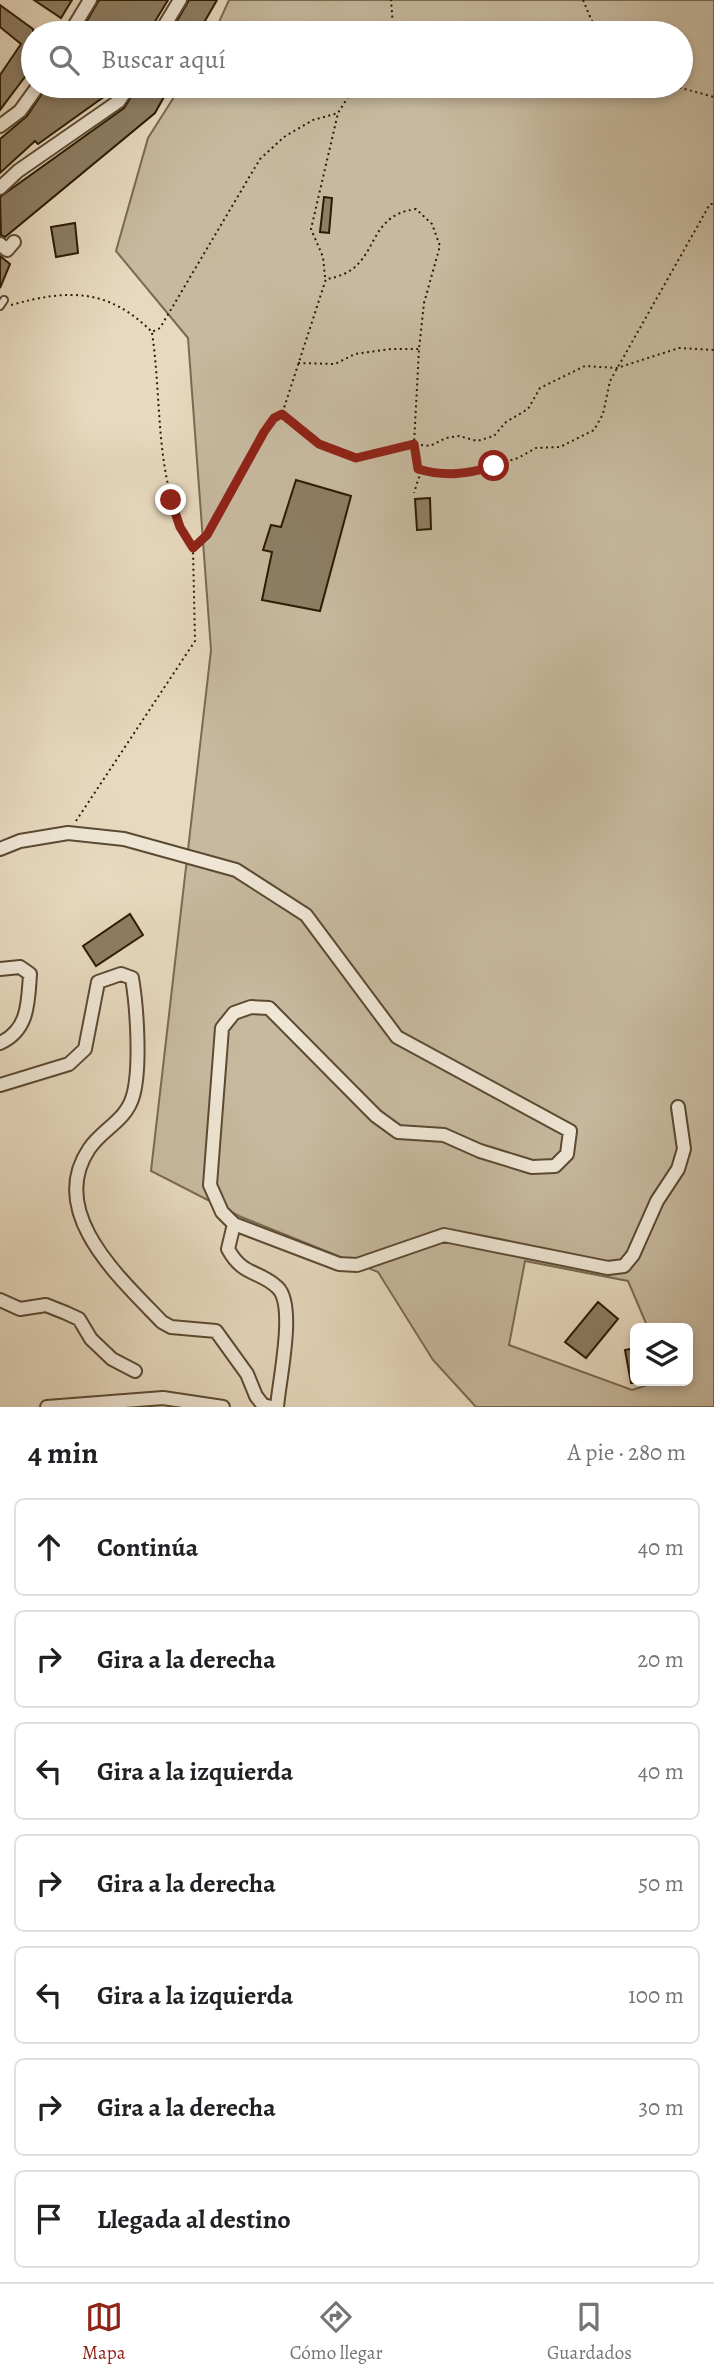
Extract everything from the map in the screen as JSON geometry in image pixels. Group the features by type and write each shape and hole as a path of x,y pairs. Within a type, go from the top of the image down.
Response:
{"street":[{"path":"77,21 90,0"},
{"path":"167,21 180,0"},
{"path":"0,126 20,111 29,98"},
{"path":"0,188 18,171 121,98"},
{"path":"0,244 7,250 15,242"},
{"path":"0,849 20,841 68,833 124,839 236,870 306,915 397,1037 570,1131 567,1154 555,1166 532,1167 480,1151 444,1135 398,1132 376,1116 284,1020 269,1008 251,1007 234,1013 222,1028 218,1056 210,1185 222,1212 234,1224 339,1265 357,1265 444,1235 608,1268 624,1266 634,1255 657,1201 678,1169 684,1149 678,1107"},
{"path":"0,969 20,967 30,974 26,1017 12,1037 0,1043"},
{"path":"0,1085 69,1063 85,1049 99,982 121,974 132,978 137,1004 133,1096 116,1124 98,1136 82,1160 76,1204 89,1235 113,1270 162,1322 171,1326 216,1331 268,1406"},
{"path":"234,1224 228,1249 236,1265 278,1288 288,1305 268,1406"},
{"path":"0,1300 20,1309 46,1305 66,1312 79,1320 91,1339 112,1359 135,1371"},
{"path":"47,1407 163,1398 223,1407"}],"path":[{"path":"391,0 393,21"},
{"path":"583,0 592,21"},
{"path":"693,91 714,97"},
{"path":"193,548 207,535 264,432 274,418 282,414 293,388 297,363 326,279 323,257 311,229 338,113 347,98"},
{"path":"152,332 160,328 260,159 284,137 313,120 338,113"},
{"path":"418,469 463,476 518,458 536,449 560,447 586,437 599,421 617,368 710,204 714,204"},
{"path":"326,279 344,276 369,253 376,231 397,211 415,209 432,224 440,246 424,303 419,349 414,444 418,469 414,493"},
{"path":"1,305 56,293 82,295 108,300 132,312 152,332 161,405 163,465 180,527 193,548 195,640 68,833"},
{"path":"282,414 319,444 356,458 414,444 430,446 446,438 459,436 477,440 494,436 506,422 528,409 540,388 585,366 617,368 679,348 714,350"},
{"path":"297,363 335,364 355,354 391,349 419,349"}],"shaded area":[{"path":"229,0 714,0 714,1407 476,1407 433,1360 378,1272 239,1216 151,1171 211,650 188,338 116,251 148,138 173,98 693,98 693,21 219,21","holes":["525,1261 628,1281 646,1323 693,1323 693,1386 644,1386 632,1390 509,1345"]}],"building":[{"path":"34,0 72,0 61,18"},
{"path":"99,0 168,0 155,21 87,21"},
{"path":"189,0 217,0 205,21 177,21"},
{"path":"0,5 22,21 21,44 0,27"},
{"path":"21,44 21,82 0,110 0,75"},
{"path":"39,98 102,98 38,144 35,141 0,173 0,139 27,116"},
{"path":"130,98 163,98 155,113 5,237 1,235 0,197 124,108"},
{"path":"324,197 332,198 329,233 320,232"},
{"path":"75,223 78,253 56,257 51,227"},
{"path":"0,256 10,264 0,288"},
{"path":"296,480 351,496 320,611 262,600 272,552 263,550 271,525 281,527"},
{"path":"430,498 431,529 417,530 415,499"},
{"path":"130,914 143,935 96,966 83,946"},
{"path":"598,1302 618,1319 586,1358 565,1342"},
{"path":"630,1349 630,1378 625,1350"}],"route":[{"path":"171,500 180,527 193,548 207,535 264,432 274,418 282,414 319,444 356,458 414,444 418,469 463,476 494,466"}]}
